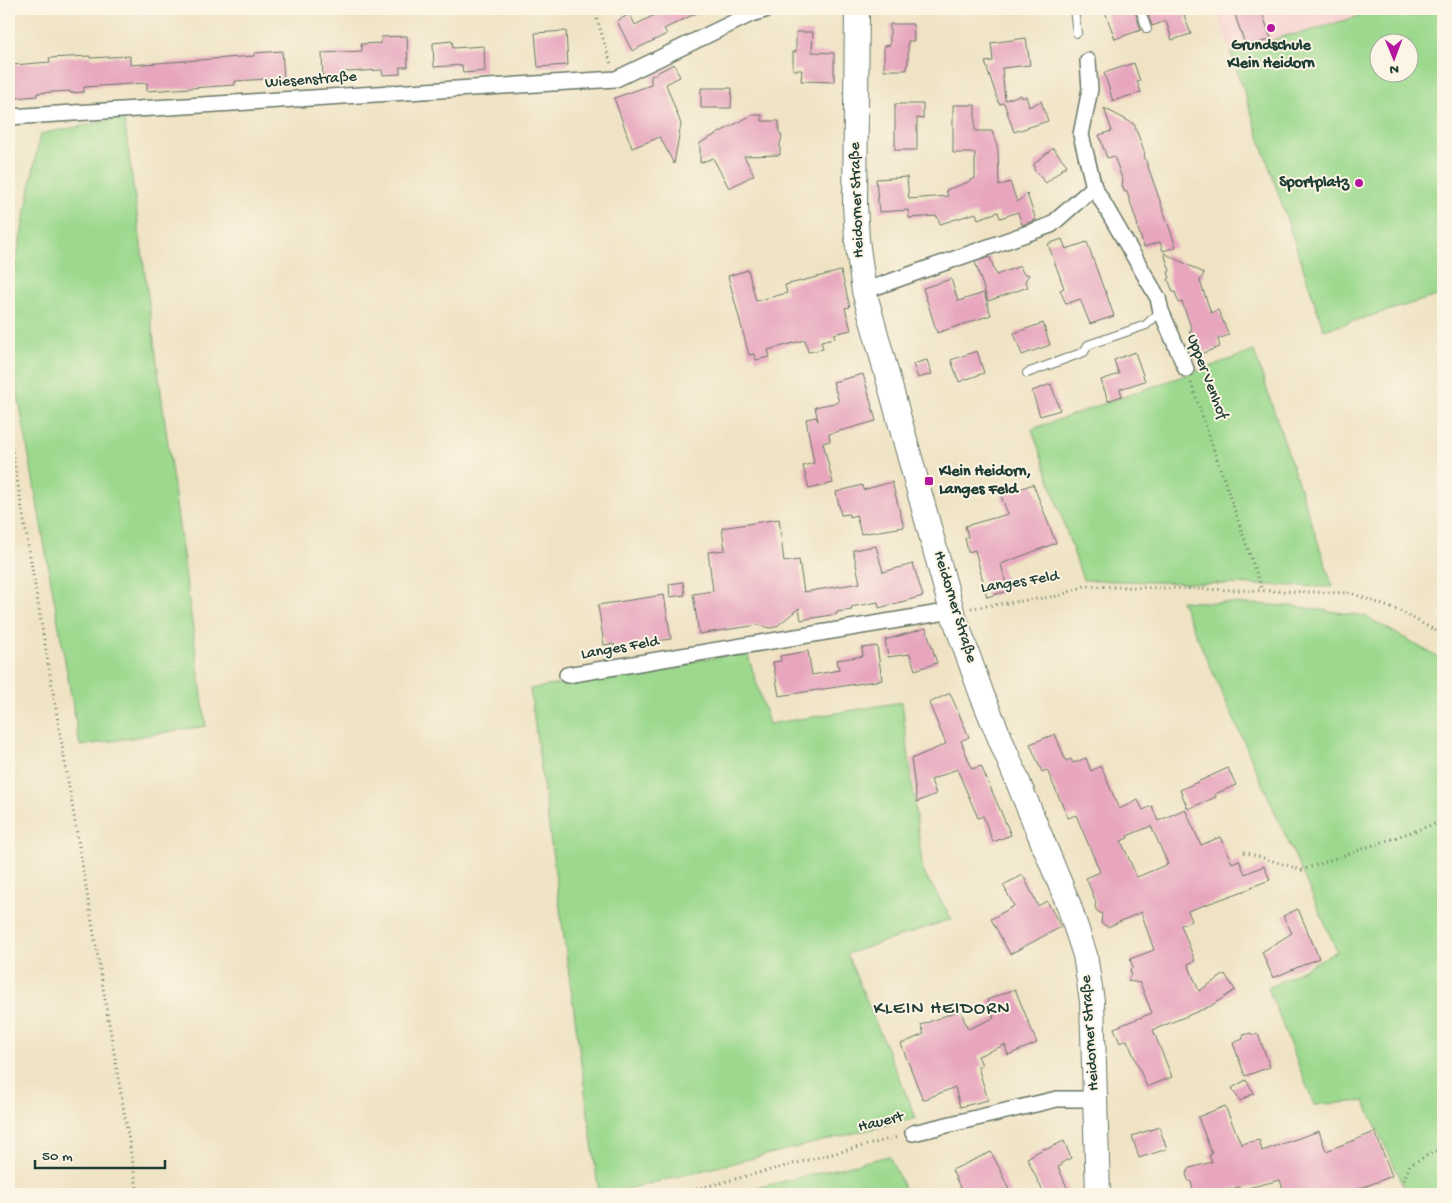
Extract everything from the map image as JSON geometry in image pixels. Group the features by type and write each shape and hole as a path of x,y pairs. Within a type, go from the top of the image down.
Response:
{"main road":[{"name":"Heidorner Straße","path":"857,9 855,204 856,240 864,291 952,611 982,696 1068,904 1084,955 1092,1001 1098,1194"}],"street":[{"name":"Wiesenstraße","path":"9,117 616,79 751,14 768,9"},
{"name":"Upper Venhof","path":"1088,62 1090,89 1081,135 1094,187 1158,298 1161,311 1186,369"},
{"path":"864,291 1051,225 1094,187"},
{"name":"Langes Feld","path":"567,675 952,611"},
{"name":"Hauert","path":"913,1133 1057,1099 1096,1099"}],"lane":[{"path":"1074,9 1077,33"},
{"path":"1140,9 1147,29"},
{"path":"1027,373 1084,352 1088,345 1146,325 1161,311"}],"path":[{"path":"596,9 597,19 616,79"},
{"name":"Upper Venhof","path":"1186,369 1262,590"},
{"path":"9,432 138,1194"},
{"name":"Langes Feld","path":"952,611 1058,596 1085,586 1351,593 1402,612 1443,635"},
{"path":"1244,852 1302,870 1443,821"},
{"name":"Hauert","path":"677,1194 913,1133"},
{"path":"1398,1194 1410,1165 1443,1148"}],"shaded area":[{"name":"Grundschule Klein Heidorn","path":"1216,9 1382,9 1231,53"}],"green space":[{"name":"Sportplatz","path":"1382,9 1443,9 1443,294 1324,330 1231,53 1285,36 1306,32"},
{"path":"124,118 206,726 80,746 9,343 9,300 40,134"},
{"path":"1254,351 1333,587 1083,580 1032,429"},
{"path":"1181,601 1292,606 1365,616 1443,660 1443,1194 1406,1194 1364,1101 1314,1105 1268,988 1337,951"},
{"path":"747,652 769,724 902,702 923,871 952,919 847,954 916,1118 607,1194 599,1194 530,689"},
{"path":"889,1156 907,1194 731,1194"}],"building":[{"path":"666,9 705,9 664,29 667,34 632,51 617,21 630,14 635,25"},
{"path":"1104,9 1134,9 1141,30 1115,39"},
{"path":"1146,9 1195,9 1196,11 1184,15 1191,34 1172,40 1166,21 1152,26"},
{"path":"1233,9 1261,9 1271,39 1246,47"},
{"path":"890,24 913,24 914,41 908,41 907,70 884,70 884,46 890,45"},
{"path":"566,31 568,65 538,67 535,33"},
{"path":"796,32 813,32 812,52 834,53 834,82 801,81 802,70 793,70 793,52 796,52"},
{"path":"407,36 408,67 400,67 400,74 383,75 382,70 345,72 345,78 323,79 322,53 362,51 361,44 381,43 381,37"},
{"path":"1026,38 1030,65 1002,68 1005,100 1021,95 1022,98 1026,96 1029,107 1041,101 1048,121 1014,132 1004,103 999,104 985,62 993,61 991,43"},
{"path":"452,41 453,48 484,46 485,71 463,73 462,65 434,67 433,43"},
{"path":"282,51 284,78 235,81 235,85 147,91 147,83 84,87 84,92 37,93 37,96 15,98 13,65 50,62 49,58 130,56 130,65 254,56 254,53"},
{"path":"1134,63 1140,81 1137,82 1141,92 1113,101 1104,73"},
{"path":"674,64 680,77 666,84 681,124 674,164 660,137 632,148 614,98 651,85 651,76"},
{"path":"701,88 732,88 731,108 701,108"},
{"path":"895,104 923,104 923,119 917,118 917,150 895,150"},
{"path":"953,105 975,105 975,131 992,131 998,149 999,186 1010,182 1017,202 1027,194 1036,220 1022,225 1018,212 1000,218 998,212 978,219 976,213 940,224 937,216 909,218 908,210 879,212 876,179 907,177 909,199 948,196 946,190 975,178 975,153 953,153"},
{"path":"1104,108 1134,124 1176,247 1163,251 1160,242 1144,247 1114,156 1107,158 1099,135 1112,131"},
{"path":"752,115 762,115 762,121 779,121 779,131 782,137 780,155 744,156 754,175 729,188 713,158 700,163 700,143"},
{"path":"1053,148 1067,165 1046,183 1034,170 1034,164"},
{"path":"1062,239 1066,249 1087,242 1114,316 1090,324 1080,299 1066,304 1060,290 1064,288 1048,244"},
{"path":"1164,253 1204,273 1200,281 1211,313 1218,310 1229,335 1218,339 1220,347 1197,355 1189,331 1192,330 1182,302 1179,303 1168,279 1170,278 1168,272 1170,271"},
{"path":"990,257 996,275 1020,266 1023,273 1029,275 1025,281 1028,287 988,301 975,262"},
{"path":"748,270 756,301 787,293 785,285 841,271 850,307 845,308 851,330 834,334 835,338 821,341 823,349 808,352 805,340 768,350 770,357 756,360 754,354 749,355 728,276"},
{"path":"951,279 958,301 984,293 991,315 937,333 923,288"},
{"path":"1043,323 1050,345 1022,355 1014,333"},
{"path":"977,351 984,373 959,382 951,360"},
{"path":"1135,352 1145,381 1120,389 1122,396 1108,401 1101,380 1119,374 1114,360"},
{"path":"927,360 932,374 918,378 913,364"},
{"path":"863,374 876,421 829,434 830,441 823,443 833,483 809,489 803,466 814,463 806,419 816,417 818,421 815,407 839,402 833,382"},
{"path":"1051,384 1060,410 1040,416 1032,391"},
{"path":"892,482 904,527 861,534 856,515 850,517 849,514 841,515 836,492 862,485 863,490"},
{"path":"1033,484 1056,543 1001,564 1008,591 987,597 975,550 968,552 965,538 968,537 965,526 1008,514 1001,496"},
{"path":"779,519 784,562 799,560 804,592 860,583 853,550 876,546 883,572 913,564 923,596 879,608 878,602 851,607 852,610 837,612 837,614 801,620 799,608 776,627 770,628 758,625 699,634 693,594 713,591 708,552 725,550 722,528"},
{"path":"683,582 685,595 670,597 669,584"},
{"path":"664,595 671,639 614,647 614,644 604,645 598,605"},
{"path":"926,628 937,663 915,670 910,654 888,657 885,640"},
{"path":"877,646 882,680 779,696 773,662 781,661 780,656 808,651 812,675 839,670 837,660 863,656 862,648"},
{"path":"950,693 969,737 961,741 972,769 981,766 1011,835 993,842 983,816 978,818 957,769 931,780 936,794 917,802 911,759 946,744 929,703"},
{"path":"1055,734 1066,761 1071,759 1073,763 1086,758 1091,771 1101,766 1119,809 1138,800 1143,810 1152,806 1158,821 1185,809 1201,845 1220,837 1232,863 1239,860 1245,874 1264,866 1270,880 1188,911 1192,921 1181,925 1195,961 1188,964 1199,991 1225,974 1235,990 1211,1006 1153,1030 1172,1077 1147,1087 1127,1040 1120,1043 1114,1028 1152,1013 1140,983 1128,981 1131,974 1130,969 1133,968 1130,959 1154,950 1141,912 1108,927 1101,923 1102,914 1095,907 1096,902 1086,878 1100,872 1076,815 1068,818 1047,770 1042,772 1030,744","holes":["1151,826 1168,864 1137,877 1121,841 1128,838 1127,836"]},
{"path":"1228,768 1236,785 1215,794 1216,797 1188,809 1180,790"},
{"path":"1023,875 1038,906 1047,901 1061,927 1010,954 991,919 1014,906 1003,885"},
{"path":"1298,909 1319,958 1273,978 1262,952 1292,933 1283,916"},
{"path":"1015,989 1037,1043 1008,1055 1005,1045 978,1056 982,1065 978,1067 988,1100 960,1107 955,1087 923,1100 901,1044 924,1034 921,1025 960,1010 968,1029 994,1018 987,1000"},
{"path":"1251,1033 1253,1035 1258,1034 1270,1067 1245,1076 1233,1043 1243,1039 1243,1035"},
{"path":"1246,1080 1254,1093 1240,1101 1232,1088"},
{"path":"1225,1106 1241,1144 1259,1140 1262,1151 1319,1131 1326,1151 1375,1132 1392,1176 1346,1194 1285,1194 1280,1180 1240,1190 1239,1187 1211,1194 1209,1189 1194,1194 1191,1182 1186,1174 1190,1168 1212,1162 1209,1155 1212,1154 1198,1117"},
{"path":"1159,1127 1167,1149 1139,1158 1132,1136"},
{"path":"1064,1141 1071,1158 1061,1163 1062,1165 1058,1167 1070,1194 1044,1194 1027,1158 1045,1148 1047,1149"},
{"path":"991,1152 1011,1194 963,1194 952,1170"}],"place":[{"name":"Grundschule Klein Heidorn","path":"1271,28"},
{"name":"Sportplatz","path":"1359,183"},
{"name":"Klein Heidorn, Langes Feld","path":"929,481"}],"district":[{"name":"KLEIN HEIDORN","path":"942,1009"}]}
